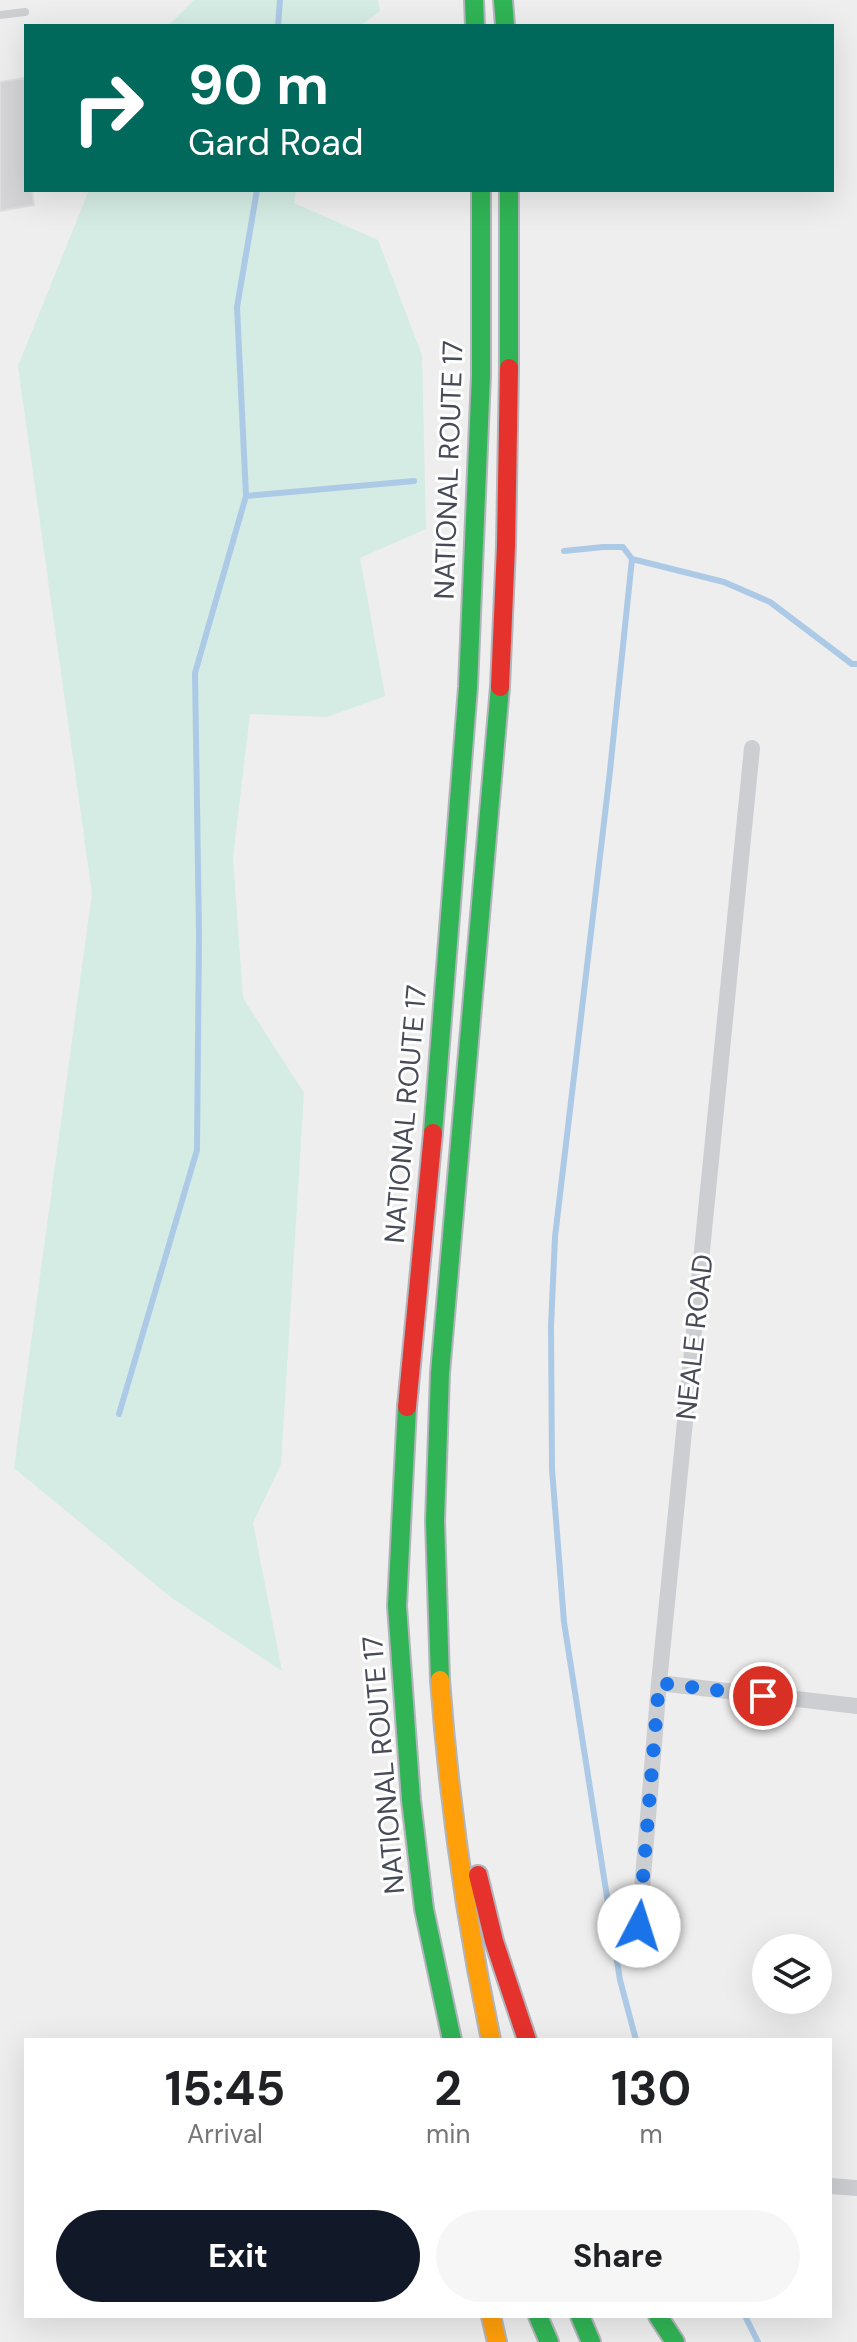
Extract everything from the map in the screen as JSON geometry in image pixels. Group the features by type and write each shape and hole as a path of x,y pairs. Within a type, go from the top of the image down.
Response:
{"highway":[{"path":"474,0 475,24"},
{"path":"503,0 505,24"},
{"name":"NATIONAL ROUTE 17","path":"452,2038 424,1909 410,1784 397,1606 407,1406 441,1050 468,687 481,375 481,192"},
{"path":"491,2038 461,1886 447,1757 436,1570 437,1448 450,1259 495,755 509,431 509,192"},
{"path":"397,1606 390,1681 391,1771 412,1941"},
{"path":"447,1757 494,1941 526,2038"},
{"path":"491,2318 497,2342"},
{"path":"539,2318 549,2342"},
{"path":"581,2318 591,2342"},
{"path":"659,2318 675,2342"}],"street":[{"name":"NEALE ROAD","path":"639,1926 659,1683 752,748"},
{"path":"659,1683 857,1706"},
{"path":"832,2186 857,2188"}],"lane":[{"path":"0,15 25,12"}],"green space":[{"path":"194,0 378,0 380,11 363,24 170,24"},
{"path":"88,192 296,192 294,203 378,240 422,355 426,529 360,558 385,696 327,717 250,714 233,858 243,998 304,1093 281,1464 253,1523 282,1671 173,1599 14,1468 92,893 18,366"}],"building":[{"path":"24,78 24,192 32,192 34,205 0,211 0,82"}],"waterway":[{"path":"278,24 280,0"},
{"path":"119,1414 197,1150 199,934 195,673 246,496 237,307 257,192"},
{"path":"246,496 414,481"},
{"path":"564,551 623,547 632,559 724,582 770,602 852,664 857,664"},
{"path":"632,559 555,1237 551,1326 552,1469 564,1622 620,1980 635,2038"},
{"path":"746,2318 758,2342"}],"traffic: fast":[{"path":"474,0 475,24"},
{"path":"503,0 505,24"},
{"path":"433,1133 468,687 481,375 481,192"},
{"path":"509,192 509,368"},
{"path":"440,1680 435,1521 440,1373 500,687"},
{"path":"407,1407 397,1606 411,1800 424,1909 452,2038"},
{"path":"539,2318 549,2342"},
{"path":"581,2318 591,2342"},
{"path":"659,2318 675,2342"}],"traffic: slow":[{"path":"440,1680 460,1861 491,2038"},
{"path":"491,2318 497,2342"}],"traffic: jam":[{"path":"500,687 509,368"},
{"path":"407,1407 433,1133"},
{"path":"478,1875 494,1941 526,2038"}],"route":[{"path":"639,1926 659,1683 763,1696"}]}
